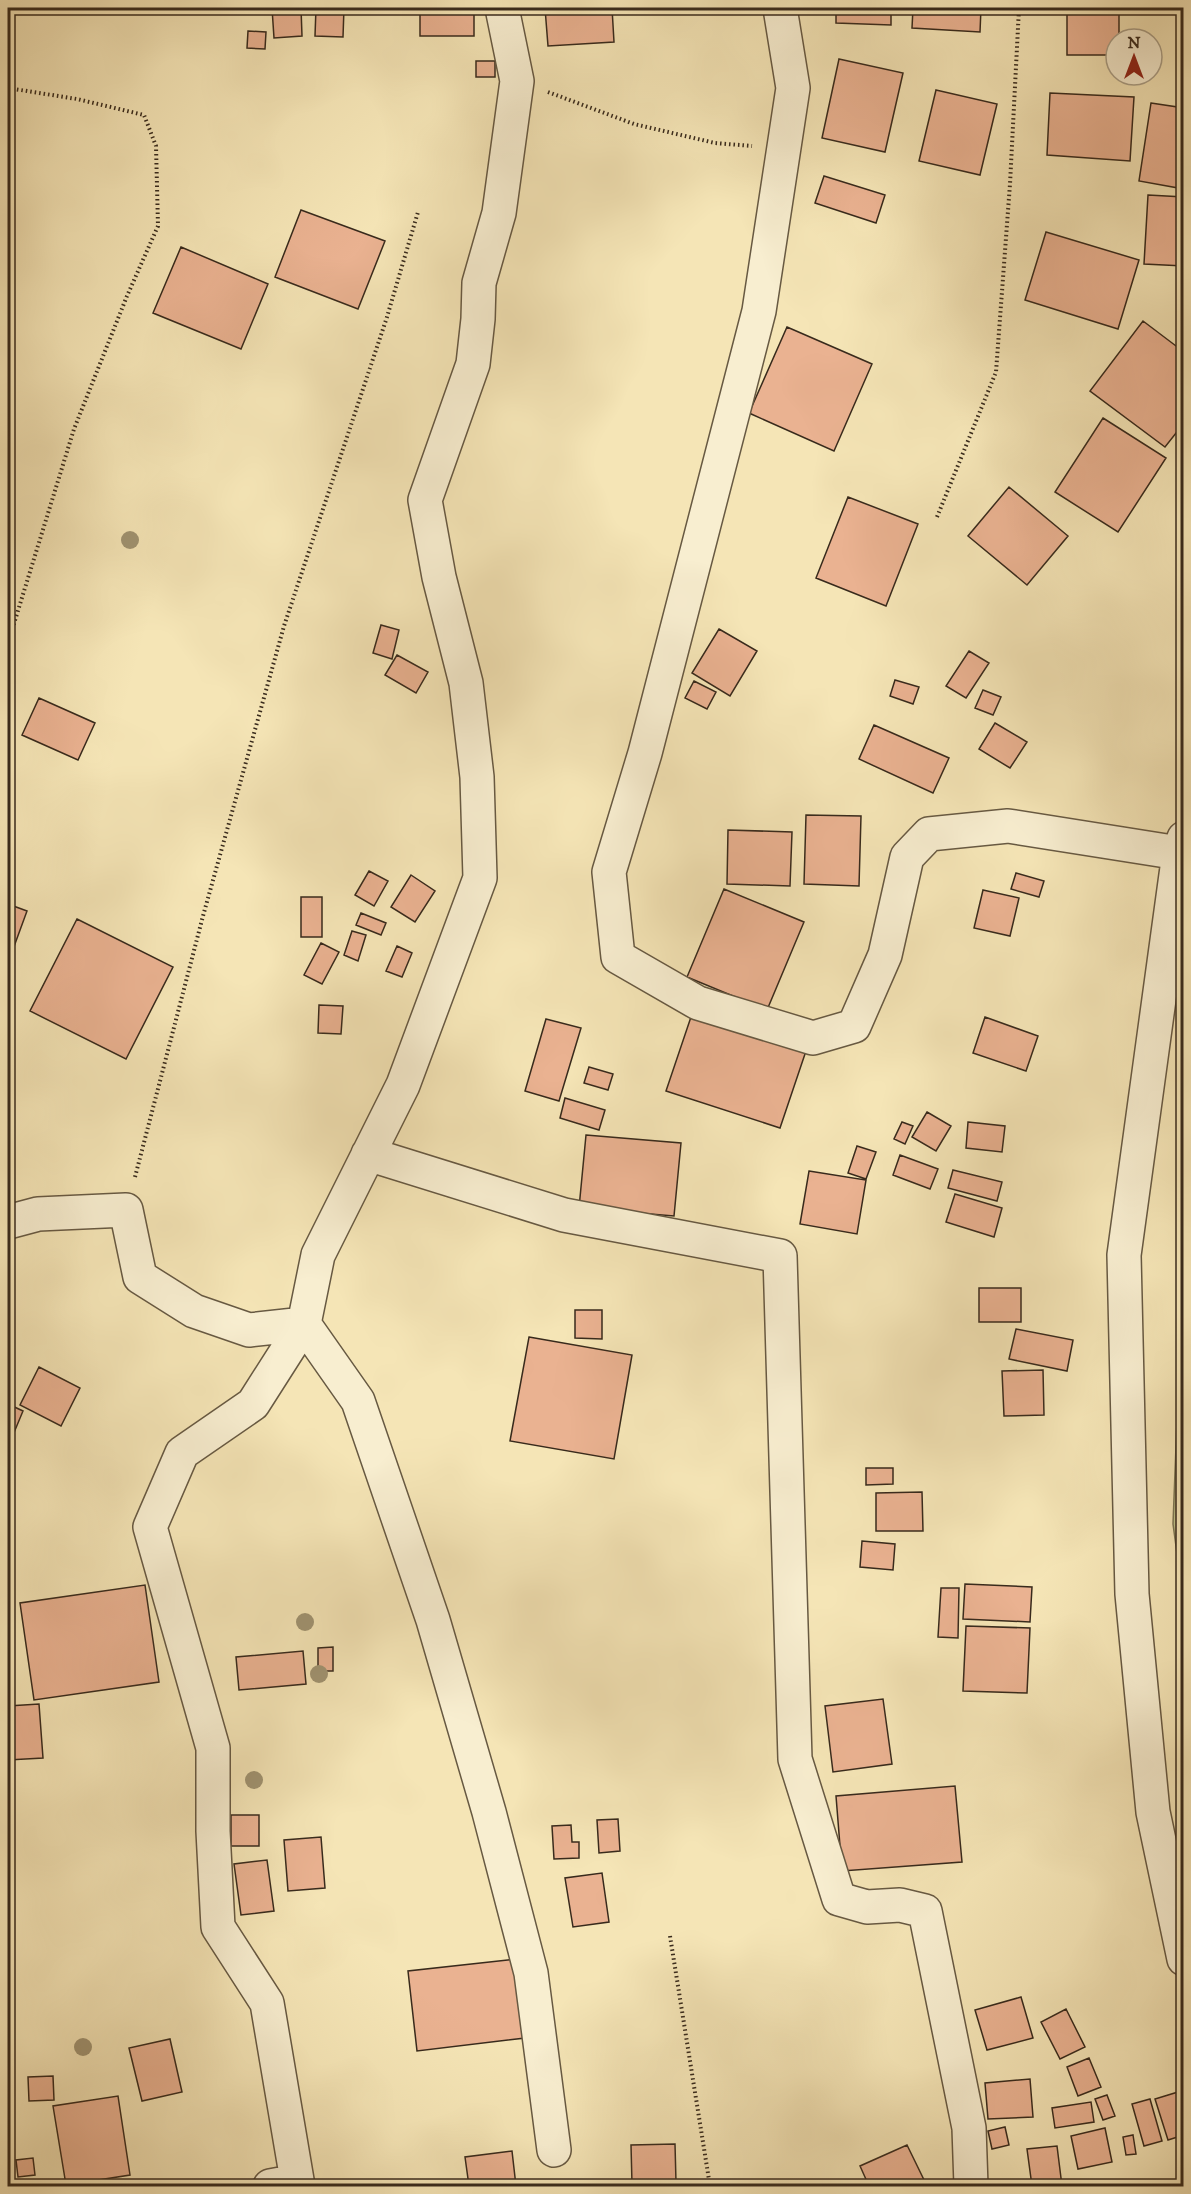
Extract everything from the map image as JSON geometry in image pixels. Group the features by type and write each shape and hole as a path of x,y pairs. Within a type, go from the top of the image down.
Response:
{"street":[{"path":"288,2185 267,2003 218,1927 213,1832 213,1748 150,1527 182,1453 253,1404 304,1324 318,1255 403,1085 480,878 477,777 466,683 439,578 425,500 472,364 478,319 479,283 499,213 517,81 502,8"},
{"path":"780,8 793,88 759,311 645,753 609,872 618,957 698,1003 813,1038 854,1026 885,955 907,857 929,834 1008,826 1181,846 1124,1255 1132,1594 1153,1812 1184,1959"},
{"path":"368,1154 564,1215 780,1256 795,1759 839,1899 867,1907 900,1905 925,1911 969,2128 971,2187"},
{"path":"8,1222 38,1214 126,1210 140,1277 194,1311 249,1330 304,1324"},
{"path":"304,1324 358,1401 433,1620 489,1812 531,1973 554,2150"}],"path":[{"path":"937,517 996,372 1010,184 1019,8"},
{"path":"517,81 634,124 715,143 784,149"},
{"path":"8,88 77,99 144,116 156,146 158,226 127,296 74,429 8,643"},
{"path":"126,1210 203,916 284,626 387,317 418,212"},
{"path":"670,1936 710,2187"}],"green space":[{"path":"1183,1265 1183,1598 1173,1524"}],"building":[{"path":"272,8 301,8 302,36 274,38"},
{"path":"316,8 344,8 343,37 315,36"},
{"path":"420,8 474,8 474,36 420,36"},
{"path":"545,8 612,8 614,42 548,46"},
{"path":"836,8 891,8 891,25 836,23"},
{"path":"913,8 981,8 980,32 912,28"},
{"path":"1067,8 1119,8 1119,27 1104,27 1104,55 1067,55"},
{"path":"248,31 266,32 265,49 247,48"},
{"path":"839,59 903,73 885,152 822,138"},
{"path":"476,61 495,61 495,77 476,77"},
{"path":"936,90 997,104 980,175 919,161"},
{"path":"1050,93 1134,97 1130,161 1047,155"},
{"path":"1151,103 1184,108 1184,189 1139,181"},
{"path":"824,176 885,195 876,223 815,203"},
{"path":"1148,195 1184,197 1184,266 1144,264"},
{"path":"301,210 385,241 358,309 275,277"},
{"path":"1046,232 1139,260 1118,329 1025,300"},
{"path":"181,247 268,284 241,349 153,313"},
{"path":"1143,321 1184,352 1184,423 1165,447 1090,391"},
{"path":"787,327 872,364 834,451 749,413"},
{"path":"1103,418 1166,458 1118,532 1055,492"},
{"path":"1009,487 1068,536 1027,585 968,536"},
{"path":"848,497 918,524 886,606 816,578"},
{"path":"381,625 399,630 392,659 373,653"},
{"path":"719,629 757,651 730,696 692,673"},
{"path":"969,651 989,663 966,698 946,686"},
{"path":"397,655 428,672 416,693 385,675"},
{"path":"895,680 919,687 913,704 890,696"},
{"path":"694,681 716,692 707,709 685,698"},
{"path":"983,690 1001,697 993,715 975,708"},
{"path":"39,698 95,723 78,760 22,735"},
{"path":"995,723 1027,742 1010,768 979,749"},
{"path":"874,725 949,758 933,793 859,759"},
{"path":"806,815 861,816 859,886 804,884"},
{"path":"728,830 792,832 790,886 727,884"},
{"path":"369,871 388,881 374,906 355,895"},
{"path":"1016,873 1044,881 1039,897 1011,889"},
{"path":"411,875 435,891 415,922 391,907"},
{"path":"724,889 804,922 767,1010 687,977"},
{"path":"983,890 1019,898 1010,936 974,928"},
{"path":"301,897 322,897 322,937 301,937"},
{"path":"8,904 27,911 8,963"},
{"path":"361,913 386,923 381,935 356,925"},
{"path":"77,919 173,967 126,1059 30,1011"},
{"path":"352,931 366,935 358,961 344,955"},
{"path":"321,943 339,952 322,984 304,975"},
{"path":"397,946 412,953 402,977 386,971"},
{"path":"319,1005 343,1006 341,1034 318,1033"},
{"path":"693,1011 807,1048 780,1128 666,1091"},
{"path":"985,1017 1038,1036 1026,1071 973,1053"},
{"path":"546,1019 581,1028 559,1101 525,1091"},
{"path":"589,1067 613,1074 608,1090 584,1083"},
{"path":"565,1098 605,1110 599,1130 560,1118"},
{"path":"927,1112 951,1126 936,1151 912,1137"},
{"path":"902,1122 913,1126 905,1144 894,1139"},
{"path":"968,1122 1005,1126 1002,1152 966,1148"},
{"path":"586,1135 681,1143 674,1216 579,1208"},
{"path":"857,1146 876,1152 866,1179 848,1173"},
{"path":"900,1155 938,1169 930,1189 893,1175"},
{"path":"953,1170 1002,1182 997,1201 948,1188"},
{"path":"809,1171 866,1180 857,1234 800,1224"},
{"path":"955,1194 1002,1208 994,1237 946,1222"},
{"path":"979,1288 1021,1288 1021,1322 979,1322"},
{"path":"575,1310 602,1310 602,1339 575,1338"},
{"path":"1016,1329 1073,1340 1067,1371 1009,1359"},
{"path":"529,1337 632,1355 614,1459 510,1441"},
{"path":"39,1367 80,1388 61,1426 20,1405"},
{"path":"1043,1370 1044,1415 1004,1416 1002,1371"},
{"path":"8,1404 23,1411 8,1447"},
{"path":"866,1468 893,1468 893,1484 866,1485"},
{"path":"922,1492 923,1531 876,1531 876,1493"},
{"path":"862,1541 895,1544 893,1570 860,1567"},
{"path":"965,1584 1032,1587 1030,1622 963,1619"},
{"path":"145,1585 159,1682 34,1700 20,1603"},
{"path":"941,1588 959,1588 958,1638 938,1637"},
{"path":"966,1626 1030,1628 1027,1693 963,1691"},
{"path":"333,1647 333,1671 318,1671 318,1648"},
{"path":"303,1651 306,1684 239,1690 236,1657"},
{"path":"883,1699 892,1764 833,1772 825,1706"},
{"path":"39,1704 43,1758 8,1760 8,1706"},
{"path":"955,1786 962,1862 842,1871 836,1796"},
{"path":"231,1815 259,1815 259,1846 231,1846"},
{"path":"618,1819 620,1851 599,1853 597,1820"},
{"path":"571,1825 572,1842 579,1842 579,1858 554,1859 552,1826"},
{"path":"321,1837 325,1888 288,1891 284,1840"},
{"path":"267,1860 274,1911 241,1915 234,1864"},
{"path":"602,1873 609,1922 573,1927 565,1878"},
{"path":"516,1959 525,2038 417,2051 408,1971"},
{"path":"1021,1997 1033,2038 987,2050 975,2010"},
{"path":"1066,2009 1085,2047 1060,2059 1041,2022"},
{"path":"170,2039 182,2092 142,2101 129,2048"},
{"path":"1089,2058 1101,2087 1078,2096 1067,2067"},
{"path":"53,2076 54,2100 29,2101 28,2077"},
{"path":"1030,2079 1033,2117 988,2119 985,2083"},
{"path":"1178,2092 1184,2108 1184,2135 1168,2140 1155,2099"},
{"path":"1107,2095 1115,2116 1103,2120 1095,2099"},
{"path":"118,2096 130,2175 66,2185 53,2106"},
{"path":"1150,2099 1162,2141 1144,2146 1132,2104"},
{"path":"1091,2102 1094,2122 1055,2128 1052,2108"},
{"path":"1005,2127 1009,2145 992,2149 988,2131"},
{"path":"1105,2128 1112,2162 1078,2169 1071,2136"},
{"path":"1133,2135 1136,2154 1126,2155 1123,2137"},
{"path":"675,2144 676,2182 632,2184 631,2145"},
{"path":"907,2145 927,2186 869,2186 860,2166"},
{"path":"1057,2146 1062,2186 1032,2186 1027,2149"},
{"path":"512,2151 516,2186 469,2186 465,2157"},
{"path":"33,2158 35,2175 18,2177 16,2160"}]}
